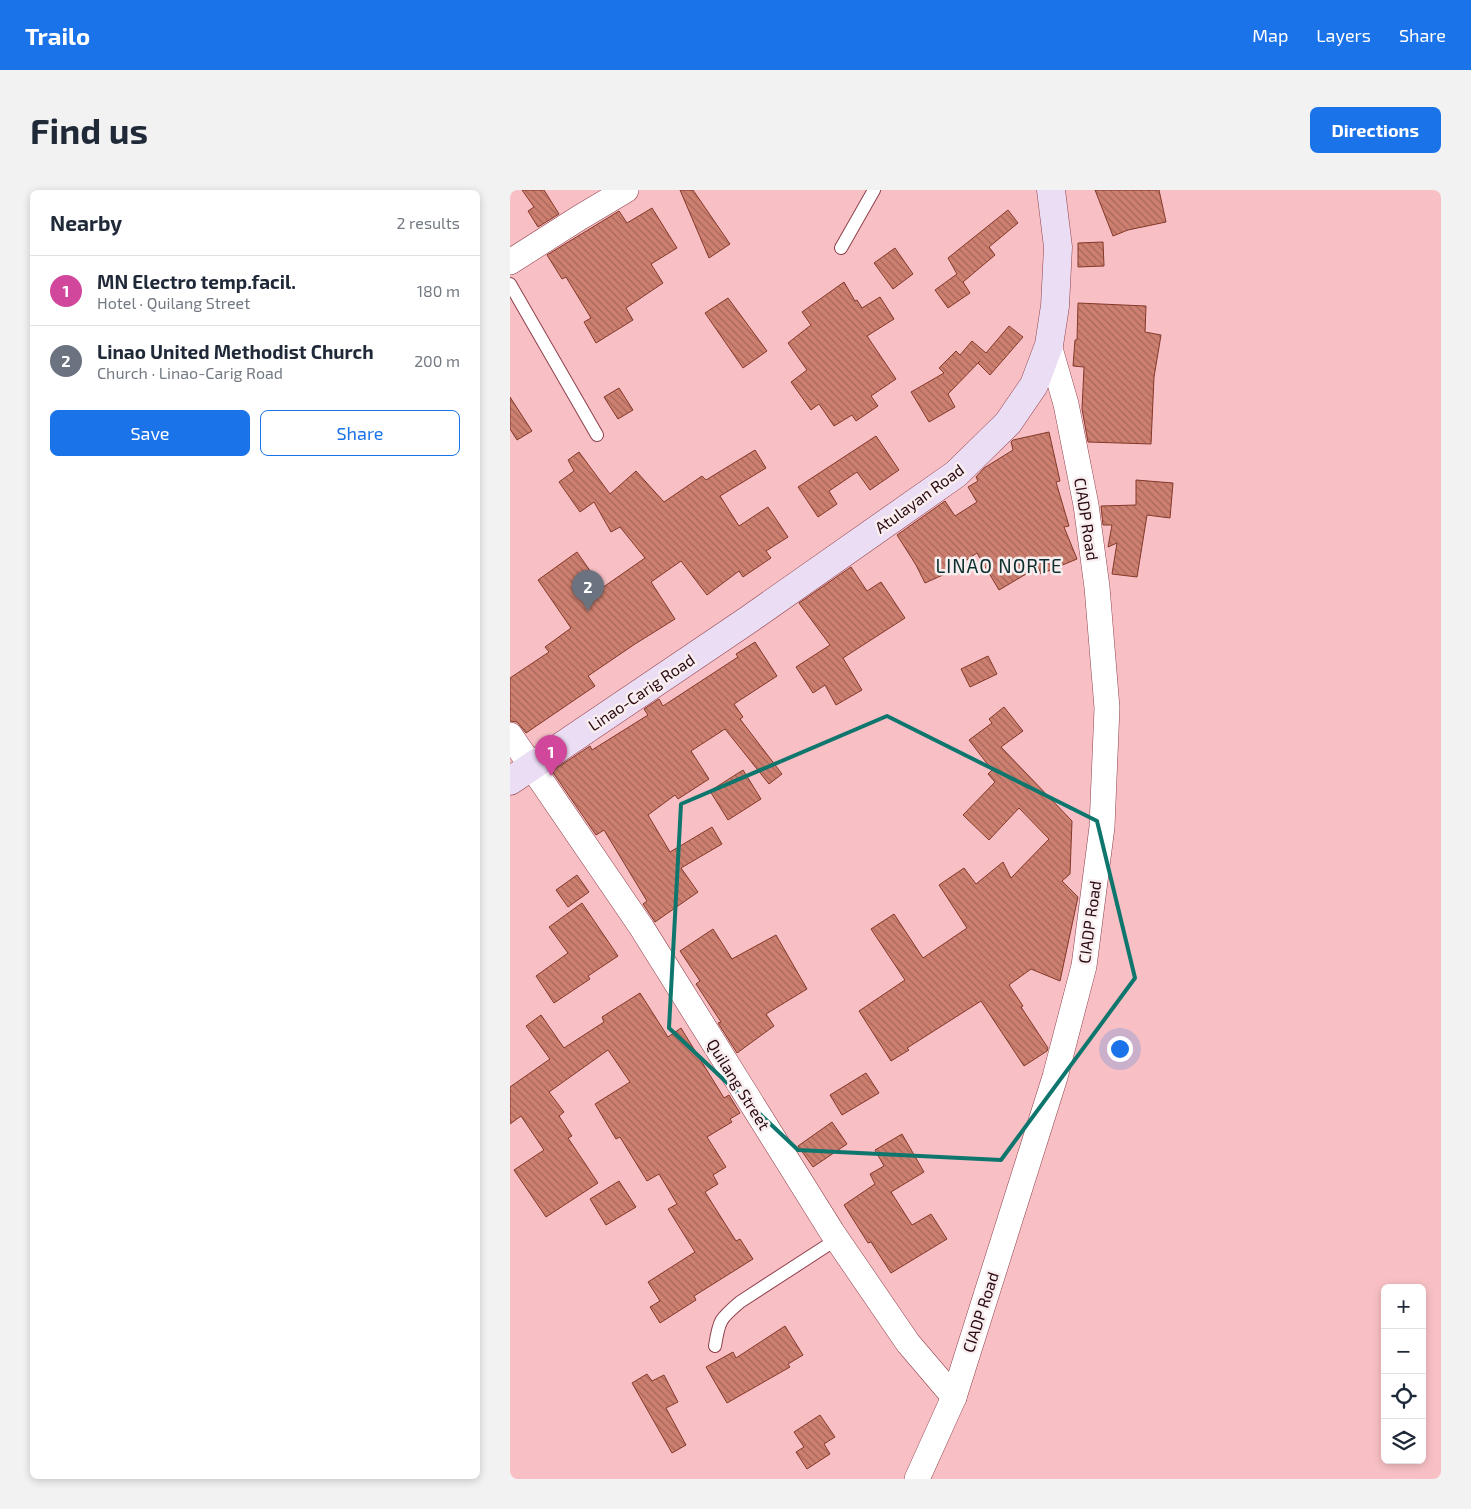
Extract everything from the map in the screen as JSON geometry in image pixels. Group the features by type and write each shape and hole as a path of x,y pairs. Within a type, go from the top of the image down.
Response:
{"main road":[{"name":"Atulayan Road","path":"748,620 956,474 1008,423 1034,385 1050,345 1055,306 1058,247 1051,190"},
{"name":"Linao-Carig Road","path":"521,773 748,620"}],"street":[{"path":"510,262 626,190"},
{"name":"CIADP Road","path":"917,1479 954,1397 1055,1077 1084,966 1102,827 1107,708 1097,587 1086,504 1066,404 1050,345"},
{"name":"Quilang Street","path":"510,735 521,773 642,928 837,1239 908,1343 954,1397"}],"lane":[{"path":"841,248 874,190"},
{"path":"510,284 597,435"},
{"path":"715,1346 718,1323 726,1314 740,1302 837,1239"}],"highlighted area":[{"path":"887,716 1097,821 1135,978 1001,1160 798,1150 669,1028 681,804"}],"building":[{"path":"522,190 544,190 559,214 538,227 528,211 534,207"},
{"path":"680,190 693,190 730,244 709,258"},
{"path":"1095,190 1159,190 1166,222 1128,230 1113,236"},
{"path":"652,208 677,248 651,264 663,283 626,308 633,320 596,343 584,322 591,318 566,277 562,279 547,255 619,211 627,223"},
{"path":"1008,210 1018,223 989,247 995,255 963,282 970,293 948,308 935,290 957,274 948,258"},
{"path":"1103,242 1104,266 1078,267 1078,243"},
{"path":"895,248 913,274 893,289 874,263"},
{"path":"844,282 855,301 857,300 862,308 880,297 894,319 867,336 896,379 871,396 878,406 856,421 852,415 834,426 819,404 811,410 791,382 807,370 788,343 811,325 802,312"},
{"path":"728,298 767,351 743,368 705,313"},
{"path":"1078,303 1146,306 1145,332 1161,335 1154,377 1151,444 1088,442 1082,409 1084,367 1073,366 1075,340 1077,340"},
{"path":"1009,326 1023,337 990,375 978,363 948,394 955,407 929,422 911,392 944,373 939,368 956,351 960,355 972,341 986,353"},
{"path":"619,388 633,410 618,419 604,397"},
{"path":"510,397 532,431 517,440 510,429"},
{"path":"1049,432 1060,481 1056,482 1069,526 1064,527 1077,559 1041,574 1038,567 999,590 977,553 945,574 925,583 897,535 945,501 955,516 977,502 968,487 978,481 976,477 984,468 1013,450 1011,442 1013,440"},
{"path":"876,436 899,470 870,490 857,472 829,491 837,504 818,517 798,487"},
{"path":"755,450 766,468 720,496 739,526 768,507 788,537 766,551 771,558 743,577 739,571 707,595 681,561 651,582 675,619 588,676 595,686 526,733 517,722 510,721 510,678 549,652 545,647 571,628 538,580 577,552 602,588 645,558 620,527 611,532 594,502 580,512 559,482 574,471 568,460 579,452 610,494 636,471 664,502 702,476 706,480"},
{"path":"1136,480 1173,483 1170,518 1147,515 1137,577 1112,574 1117,543 1108,547 1112,525 1103,525 1101,506 1136,505"},
{"path":"851,567 867,591 881,582 905,618 843,658 862,690 836,705 825,685 813,693 796,667 830,645 799,603"},
{"path":"755,642 777,676 734,704 743,717 740,719 782,774 769,784 725,729 691,751 709,779 678,799 675,795 648,815 670,852 712,827 722,844 681,868 698,892 655,922 643,904 647,901 604,830 596,835 552,771 590,746 592,750 648,715 644,709 659,699 663,706 738,657 736,654"},
{"path":"988,656 997,674 970,687 961,669"},
{"path":"1004,707 1023,731 1001,747 1072,821 1070,874 1062,881 1078,897 1060,981 1031,969 1009,985 1048,1048 1047,1051 1024,1066 981,1001 907,1048 909,1050 891,1061 859,1011 905,980 871,929 894,914 923,958 967,928 939,885 964,868 976,884 1003,862 1011,878 1049,839 1019,808 989,840 963,815 995,782 988,774 992,770 969,740 992,723 989,719"},
{"path":"743,770 761,799 728,820 710,791"},
{"path":"577,875 589,892 568,907 556,890"},
{"path":"582,903 618,956 588,976 590,979 554,1003 536,976 568,953 549,927"},
{"path":"713,929 732,959 776,935 807,989 766,1014 774,1026 737,1053 718,1023 721,1022 696,984 700,981 680,951"},
{"path":"640,993 668,1037 681,1028 724,1098 729,1095 740,1113 730,1119 732,1122 707,1137 726,1167 713,1175 718,1184 705,1192 736,1241 740,1239 753,1259 694,1296 696,1300 660,1323 650,1307 660,1301 648,1282 695,1252 668,1209 677,1204 659,1174 647,1181 620,1137 616,1139 595,1104 630,1082 608,1050 549,1092 564,1112 559,1116 572,1136 568,1138 598,1183 546,1217 514,1170 544,1150 521,1116 510,1124 510,1087 550,1059 526,1026 541,1015 564,1048 604,1022 602,1017"},
{"path":"866,1073 879,1093 842,1115 830,1095"},
{"path":"832,1122 847,1144 813,1167 798,1146"},
{"path":"902,1134 924,1172 891,1192 912,1225 931,1214 947,1239 891,1273 871,1242 868,1243 844,1205 875,1184 870,1174 884,1166 875,1150"},
{"path":"619,1181 636,1207 606,1225 590,1199"},
{"path":"785,1326 803,1355 788,1364 790,1367 727,1403 706,1367 733,1352 736,1358"},
{"path":"647,1374 652,1381 664,1375 678,1402 666,1408 686,1445 672,1453 632,1383"},
{"path":"820,1415 835,1437 824,1444 830,1454 807,1469 796,1452 804,1447 794,1432"}],"place":[{"name":"Linao United Methodist Church","path":"588,611"},
{"name":"MN Electro temp.facil.","path":"551,776"}],"district":[{"name":"LINAO NORTE","path":"999,565"}]}
